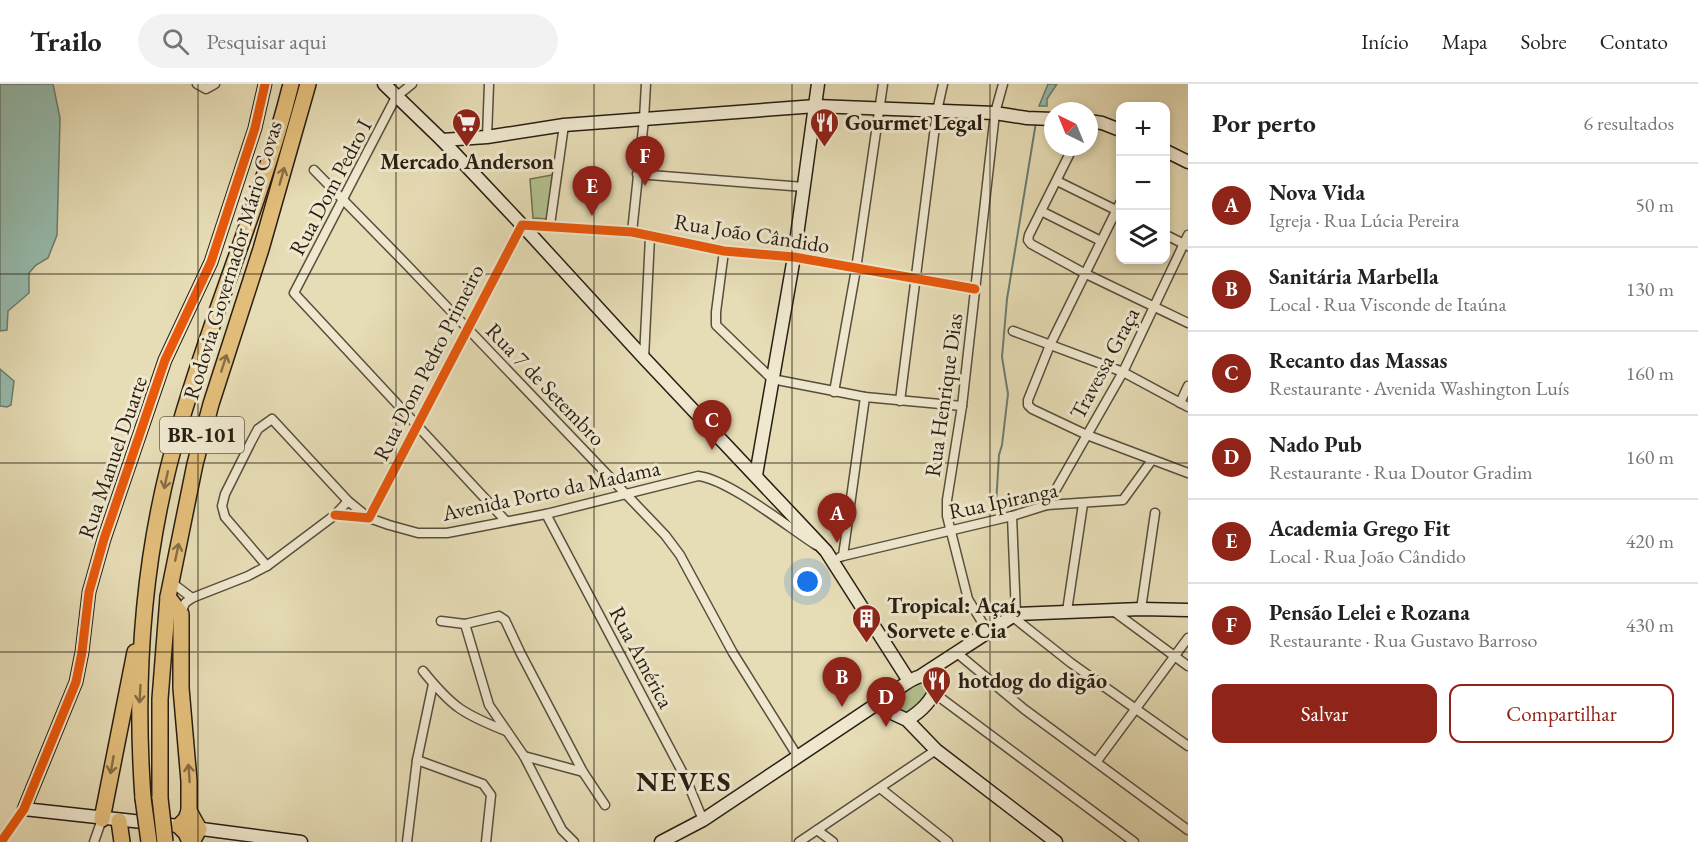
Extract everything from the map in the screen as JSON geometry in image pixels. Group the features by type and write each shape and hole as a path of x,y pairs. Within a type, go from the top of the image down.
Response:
{"highway":[{"name":"Rodovia Governador Mário Covas","path":"149,842 140,752 140,704 143,626 160,506 179,426 217,307 278,137 291,84"},
{"name":"Rodovia Governador Mário Covas","path":"165,842 160,798 159,699 170,590 195,464 208,414 261,249 308,84"},
{"path":"170,590 181,614 181,688 189,781 189,811 194,838"},
{"path":"102,819 125,698 143,626"},
{"path":"189,811 186,819 179,826 194,838"},
{"path":"119,821 122,842"}],"street":[{"path":"197,84 206,89 215,84"},
{"name":"Rua Manuel Duarte","path":"1,842 24,809 76,682 89,592 104,539 165,360 211,262 255,128 265,84"},
{"path":"384,84 441,140 644,358 834,555 909,681"},
{"path":"396,97 412,84"},
{"path":"488,137 489,84"},
{"path":"632,232 646,84"},
{"path":"756,475 794,257 818,84"},
{"path":"834,392 856,269 883,84"},
{"path":"900,401 937,111 943,84"},
{"name":"Rua Henrique Dias","path":"988,632 968,598 946,516 962,406 995,113 1003,84"},
{"name":"Rua Dom Pedro I","path":"396,97 294,293 416,426"},
{"path":"441,140 488,137 564,125 816,106 995,113 1044,118"},
{"path":"1098,123 1116,128"},
{"path":"550,225 564,125"},
{"path":"1170,153 1188,162"},
{"path":"1069,156 1028,240 1031,244 1084,273 1188,323"},
{"name":"Rua 7 de Setembro","path":"314,170 681,555 733,653 798,757"},
{"path":"637,174 804,187"},
{"path":"1057,181 1116,207"},
{"path":"1118,210 1084,273 1050,345 1028,405 1032,410 1087,435 1188,473"},
{"path":"1041,211 1101,241"},
{"name":"Rua João Cândido","path":"522,225 632,232 724,251 794,257 975,289"},
{"name":"Rua Dom Pedro Primeiro","path":"369,518 522,225"},
{"name":"Travessa Graça","path":"1047,505 1123,372 1186,245 1188,235"},
{"path":"644,358 650,237"},
{"path":"1170,237 1186,245"},
{"path":"724,251 716,325 772,379 865,398 962,406"},
{"path":"1013,331 1123,372 1184,405 1188,386"},
{"path":"834,555 865,398"},
{"name":"Avenida Porto da Madama","path":"267,566 225,517 222,506 225,494 250,442 258,429 272,419 348,501 369,518 418,533 447,532 546,514 698,476 708,477 734,490 834,555"},
{"path":"416,426 505,520"},
{"name":"Rua Ipiranga","path":"834,555 1012,516 1047,505 1123,501 1152,460"},
{"path":"181,614 185,603 192,598 267,566 335,515 348,501"},
{"path":"1067,612 1083,504"},
{"path":"1142,609 1155,513"},
{"name":"Rua América","path":"546,514 680,769 703,820"},
{"path":"335,515 369,518"},
{"path":"1012,516 1014,616 1071,663 1188,746"},
{"path":"170,590 192,598"},
{"path":"1112,610 1188,666"},
{"path":"661,842 703,820 909,681 1014,616 1033,612 1188,610"},
{"path":"441,621 465,624 500,616 505,620 583,771 605,805"},
{"path":"465,624 489,705 524,756 562,830 574,842"},
{"path":"1097,761 1188,638"},
{"path":"957,652 1024,709 1188,830"},
{"path":"907,720 925,706 935,690 938,678 936,666"},
{"path":"423,671 455,707 471,718 506,731"},
{"path":"922,675 932,678 935,690 1134,842"},
{"path":"407,842 417,760 433,684"},
{"path":"890,695 888,701 894,714"},
{"path":"865,711 885,711 907,720 936,750 1056,842"},
{"path":"799,842 936,750"},
{"path":"524,756 583,771"},
{"path":"417,760 483,784 487,788 491,795 486,842"},
{"path":"880,788 948,842"},
{"path":"24,809 179,826"},
{"path":"94,842 102,819"},
{"path":"817,830 833,842"},
{"path":"194,838 301,842"}],"green space":[{"path":"552,175 548,219 533,218 530,179"},
{"path":"925,677 936,686 908,715 900,711 895,697"}],"shaded area":[{"path":"0,84 53,84 60,118 57,235 48,258 36,265 29,273 29,293 8,311 7,330 0,331"},
{"path":"1048,84 1057,84 1047,102 1044,102 1044,106 1039,106"},
{"path":"0,369 14,381 11,405 7,407 0,406"}],"waterway":[{"path":"996,505 999,455 1008,394 1002,357 1007,299 1036,122"}],"cycle path":[{"path":"1,842 24,809 76,682 89,592 104,539 165,360 211,262 255,128 265,84"},
{"path":"335,515 369,518 522,225 632,232 724,251 794,257 975,289"}],"place":[{"name":"Mercado Anderson","path":"467,148"},
{"name":"Gourmet Legal","path":"824,148"},
{"name":"Pensão Lelei e Rozana","path":"645,186"},
{"name":"Academia Grego Fit","path":"592,216"},
{"name":"Recanto das Massas","path":"712,450"},
{"name":"Nova Vida","path":"837,543"},
{"name":"Tropical: Açaí, Sorvete e Cia","path":"866,644"},
{"name":"hotdog do digão","path":"937,706"},
{"name":"Sanitária Marbella","path":"842,707"},
{"name":"Nado Pub","path":"886,727"}],"district":[{"name":"NEVES","path":"684,781"}]}
